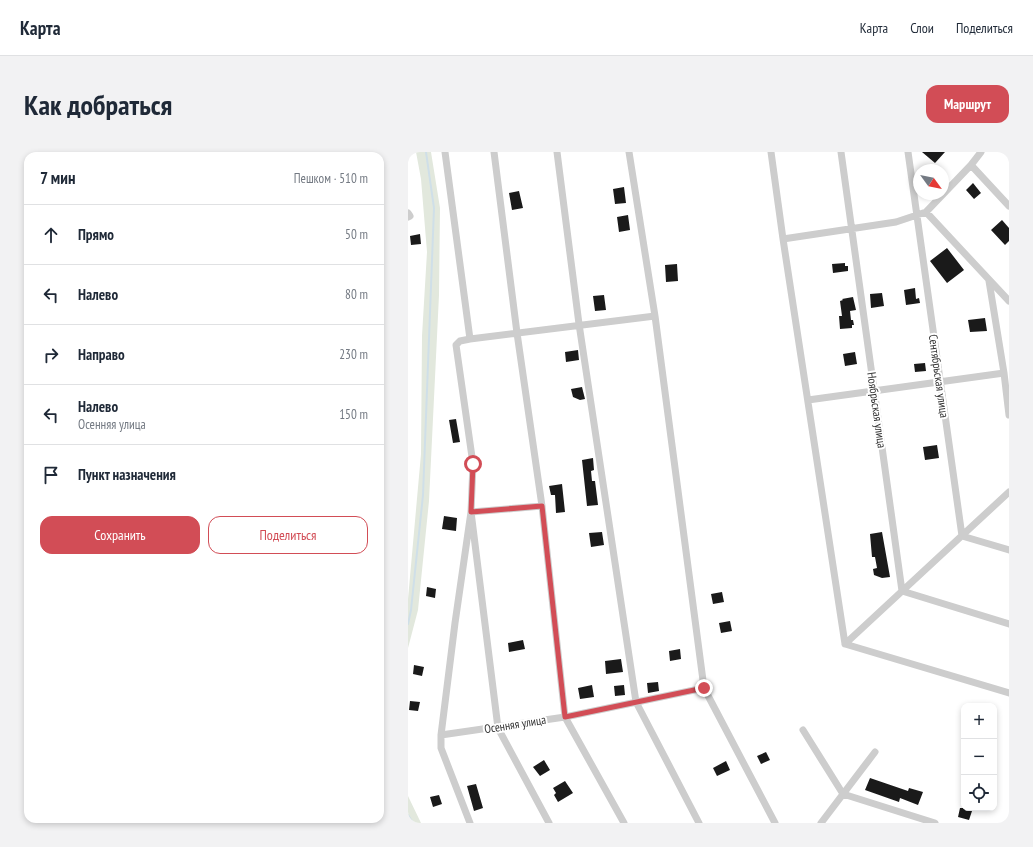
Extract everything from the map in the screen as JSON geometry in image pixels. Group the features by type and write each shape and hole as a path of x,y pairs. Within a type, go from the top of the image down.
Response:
{"street":[{"path":"445,152 470,339"},
{"path":"494,152 517,333 542,506 565,717 624,823"},
{"path":"557,152 579,324 636,702 699,823"},
{"path":"629,152 655,316 704,688 775,823"},
{"path":"771,152 845,644"},
{"name":"Ноябрьская улица","path":"841,152 853,229 902,591"},
{"name":"Сентябрьская улица","path":"908,152 962,536"},
{"path":"783,239 896,222 926,212 971,165 981,152"},
{"path":"971,165 1009,206"},
{"path":"926,212 1009,301"},
{"path":"408,213 410,216 408,217"},
{"path":"989,281 1004,373 1009,415"},
{"path":"470,823 441,748 441,735 455,623 471,512 473,464 456,345 460,341 470,339 579,324 655,316"},
{"path":"808,400 1004,373"},
{"path":"845,644 1009,492"},
{"path":"471,512 542,506"},
{"path":"471,512 498,728 549,823"},
{"path":"962,536 1009,550"},
{"path":"902,591 1009,624"},
{"path":"845,644 1009,693"},
{"name":"Осенняя улица","path":"441,735 498,728 565,717 704,688"},
{"path":"803,730 843,794 936,823"},
{"path":"821,823 875,752"}],"shaded area":[{"path":"416,152 431,152 440,208 439,295 429,501 418,610 408,648 408,599 421,454 422,336 427,252 421,179"},
{"path":"408,796 421,823 408,823"}],"building":[{"path":"922,152 945,152 935,163"},
{"path":"973,183 981,193 974,199 966,190"},
{"path":"624,187 626,203 615,204 613,189"},
{"path":"519,191 523,208 512,210 509,193"},
{"path":"628,215 630,230 619,232 617,217"},
{"path":"1002,220 1009,228 1009,241 1005,245 991,230"},
{"path":"420,234 421,244 411,245 410,236"},
{"path":"947,248 964,270 947,283 930,261"},
{"path":"845,263 845,266 848,266 848,271 833,273 832,264"},
{"path":"677,264 678,281 666,282 665,265"},
{"path":"915,288 916,299 919,298 920,303 906,305 904,290"},
{"path":"882,293 884,306 871,308 870,294"},
{"path":"604,295 606,310 595,311 593,296"},
{"path":"853,297 856,310 850,311 851,320 853,320 854,325 852,325 852,328 840,329 839,316 842,316 840,301 843,300 842,299"},
{"path":"985,318 987,331 970,332 968,320"},
{"path":"578,350 579,360 566,362 565,352"},
{"path":"855,352 857,364 845,366 843,354"},
{"path":"925,363 926,371 915,372 914,364"},
{"path":"582,387 585,399 580,400 573,397 571,389"},
{"path":"456,419 460,442 453,443 449,420"},
{"path":"937,445 939,458 925,460 923,447"},
{"path":"593,458 594,470 591,471 592,481 595,481 598,505 587,506 582,460"},
{"path":"562,484 565,512 556,513 555,495 551,495 549,486"},
{"path":"444,516 457,518 456,531 442,529"},
{"path":"602,532 604,545 591,547 589,533"},
{"path":"882,532 890,577 882,578 874,575 873,569 877,568 875,557 872,557 870,534"},
{"path":"427,587 436,589 435,598 426,596"},
{"path":"722,592 724,602 713,604 711,594"},
{"path":"730,621 732,631 721,633 719,623"},
{"path":"523,640 525,649 509,652 508,643"},
{"path":"680,649 681,659 670,661 669,651"},
{"path":"621,659 623,672 606,674 605,661"},
{"path":"414,665 424,667 422,676 413,674"},
{"path":"658,682 659,691 648,693 647,683"},
{"path":"592,685 594,697 580,699 578,688"},
{"path":"624,685 625,695 615,696 614,686"},
{"path":"410,701 420,702 418,711 409,710"},
{"path":"766,752 770,760 761,764 757,756"},
{"path":"544,760 550,770 540,776 533,767"},
{"path":"726,761 730,770 717,776 713,768"},
{"path":"870,778 908,791 909,788 923,792 918,805 900,798 899,802 865,790"},
{"path":"565,781 573,793 558,802 554,795 556,793 553,788"},
{"path":"476,784 483,808 474,811 467,786"},
{"path":"439,795 442,804 433,807 430,797"},
{"path":"960,808 961,811 972,811 969,820 958,817"}],"waterway":[{"path":"408,624 411,610 423,495 434,208 426,152"},
{"path":"408,815 413,823"}],"route":[{"path":"473,464 471,512 542,506 565,717 704,688"}]}
